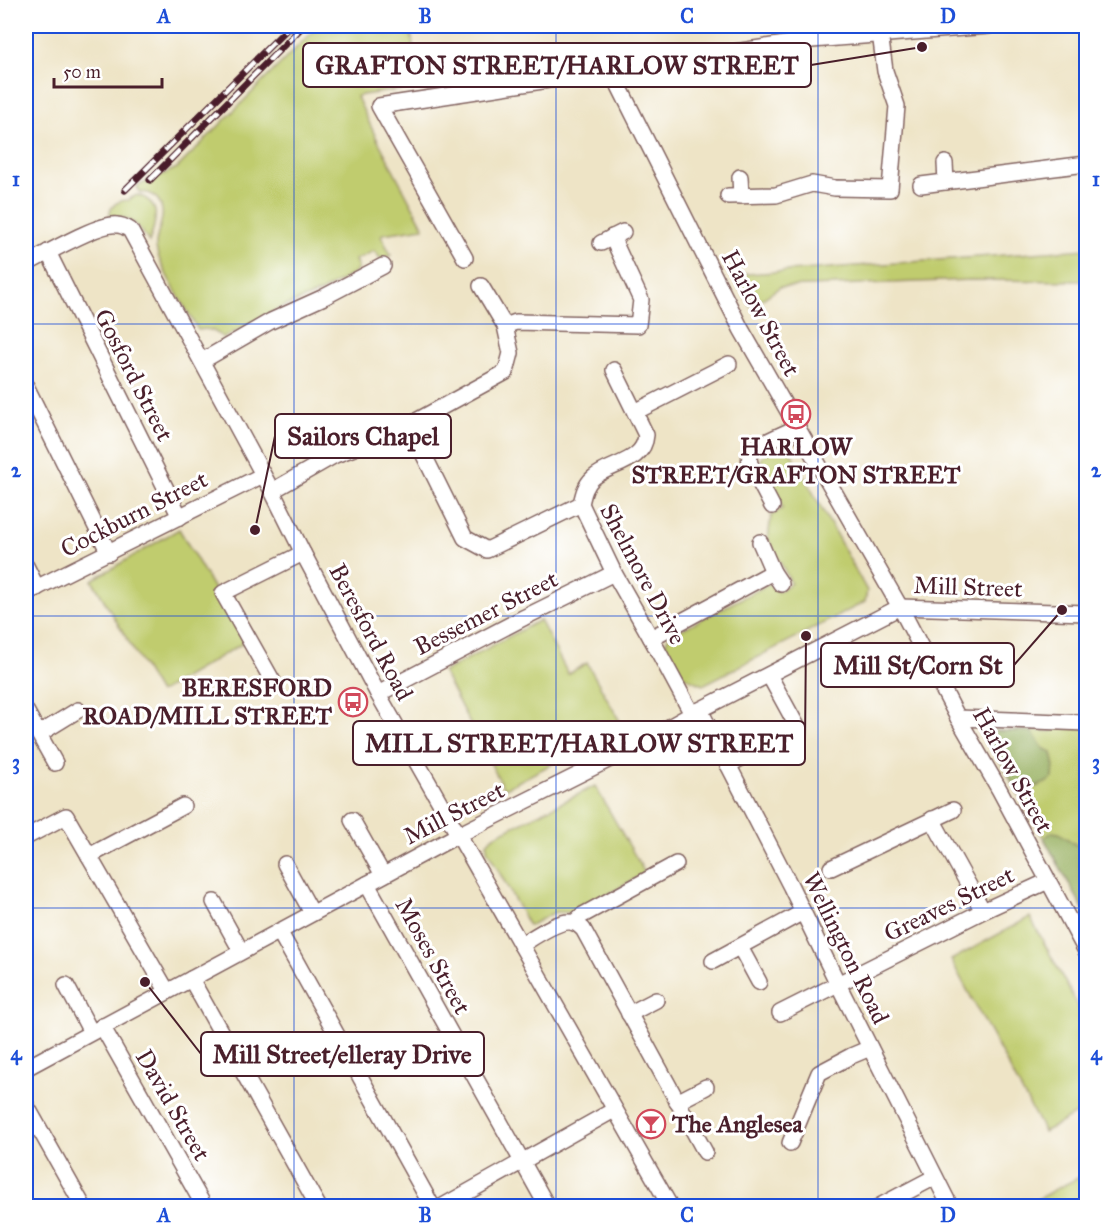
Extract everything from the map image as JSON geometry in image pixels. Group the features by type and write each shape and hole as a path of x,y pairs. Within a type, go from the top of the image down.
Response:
{"street":[{"path":"465,258 379,106 611,70 812,33 880,33 989,26"},
{"path":"740,177 735,196 776,195 812,184 835,188 890,189 897,106 885,71 880,33"},
{"name":"Harlow Street","path":"611,70 741,329 900,607 1086,951"},
{"path":"945,163 946,182"},
{"path":"921,185 1086,164"},
{"name":"Beresford Road","path":"48,252 105,226 118,225 130,230 272,491 378,693 670,1206"},
{"path":"505,326 516,322 638,326 641,300 612,237"},
{"path":"26,264 48,252"},
{"name":"Gosford Street","path":"48,252 180,517"},
{"path":"202,361 272,321 324,297 373,266"},
{"path":"272,491 334,455 409,425 506,372 511,353 505,326 481,286"},
{"path":"635,412 729,364"},
{"name":"Shelmore Drive","path":"614,370 646,435 646,442 639,453 594,477 584,490 581,504 614,573 696,712"},
{"path":"26,386 109,553"},
{"path":"409,425 465,538 487,550 581,504"},
{"path":"772,506 750,464 750,454 758,447 798,427"},
{"name":"Cockburn Street","path":"31,590 263,475"},
{"path":"651,638 777,578 760,542"},
{"path":"276,687 223,593 303,553"},
{"path":"26,566 31,590"},
{"name":"Bessemer Street","path":"378,693 614,573"},
{"name":"Mill Street","path":"26,1068 382,875 632,748 696,712 900,607 1086,613"},
{"path":"728,765 798,728 769,675"},
{"path":"39,734 78,710"},
{"path":"26,711 55,763"},
{"name":"Wellington Road","path":"696,712 728,765 950,1206"},
{"path":"958,718 1086,723"},
{"path":"89,856 183,806"},
{"path":"831,868 953,810"},
{"path":"26,837 66,816 167,991"},
{"path":"932,819 983,911"},
{"path":"352,820 382,875"},
{"path":"285,864 312,913"},
{"path":"574,923 581,916 675,864"},
{"name":"Greaves Street","path":"780,1013 983,911 1048,881"},
{"name":"Moses Street","path":"367,884 547,1206"},
{"path":"214,902 242,951"},
{"path":"713,961 803,912"},
{"path":"521,945 566,921 583,929 677,1102 696,1146"},
{"path":"279,931 432,1206"},
{"path":"740,947 759,982"},
{"path":"191,979 318,1206"},
{"name":"David Street","path":"66,985 97,1029 204,1206"},
{"path":"629,1014 656,1000"},
{"path":"790,1143 819,1073 870,1048"},
{"path":"677,1102 706,1087"},
{"path":"26,1105 82,1206"},
{"path":"443,1206 614,1110"},
{"path":"880,1206 935,1177"}],"green space":[{"path":"321,26 410,26 420,87 357,97 424,228 383,234 381,236 391,255 383,259 374,251 355,260 358,267 356,272 321,292 280,308 223,338 211,330 198,330 158,255 156,242 162,216 160,202 153,195 140,193 137,186 177,168 312,32"},
{"path":"137,195 145,198 154,208 154,228 149,242 134,223 118,216 110,216 115,204"},
{"path":"1086,249 1086,281 971,280 780,287 751,307 735,275"},
{"path":"784,445 788,447 867,591 865,602 703,685 683,676 666,648 669,636 771,583 778,592 791,583 768,539 771,516 783,508 761,458"},
{"path":"179,529 245,642 159,693 92,580"},
{"path":"540,620 568,674 587,663 623,727 504,789 443,672"},
{"path":"1051,727 1086,728 1086,914 984,731 1053,731"},
{"path":"984,731 1031,731 1043,748 1052,753 1053,778 1019,795"},
{"path":"595,786 645,873 576,913 555,912 529,926 487,850 487,843 492,837"},
{"path":"1052,832 1059,833 1086,852 1086,914 1044,838"},
{"path":"1030,917 1086,1021 1086,1108 1044,1132 951,960"},
{"path":"1086,1174 1086,1197 1069,1206 1026,1206 1052,1191"}],"railway":[{"path":"125,190 290,26"},
{"path":"150,180 303,26"}],"place":[{"name":"GRAFTON STREET/HARLOW STREET","path":"922,47"},
{"name":"HARLOW STREET/GRAFTON STREET","path":"796,414"},
{"name":"Sailors Chapel","path":"255,530"},
{"name":"Mill St/Corn St","path":"1062,610"},
{"name":"MILL STREET/HARLOW STREET","path":"806,636"},
{"name":"BERESFORD ROAD/MILL STREET","path":"353,702"},
{"name":"Mill Street/elleray Drive","path":"145,982"},
{"name":"The Anglesea","path":"651,1124"}]}
